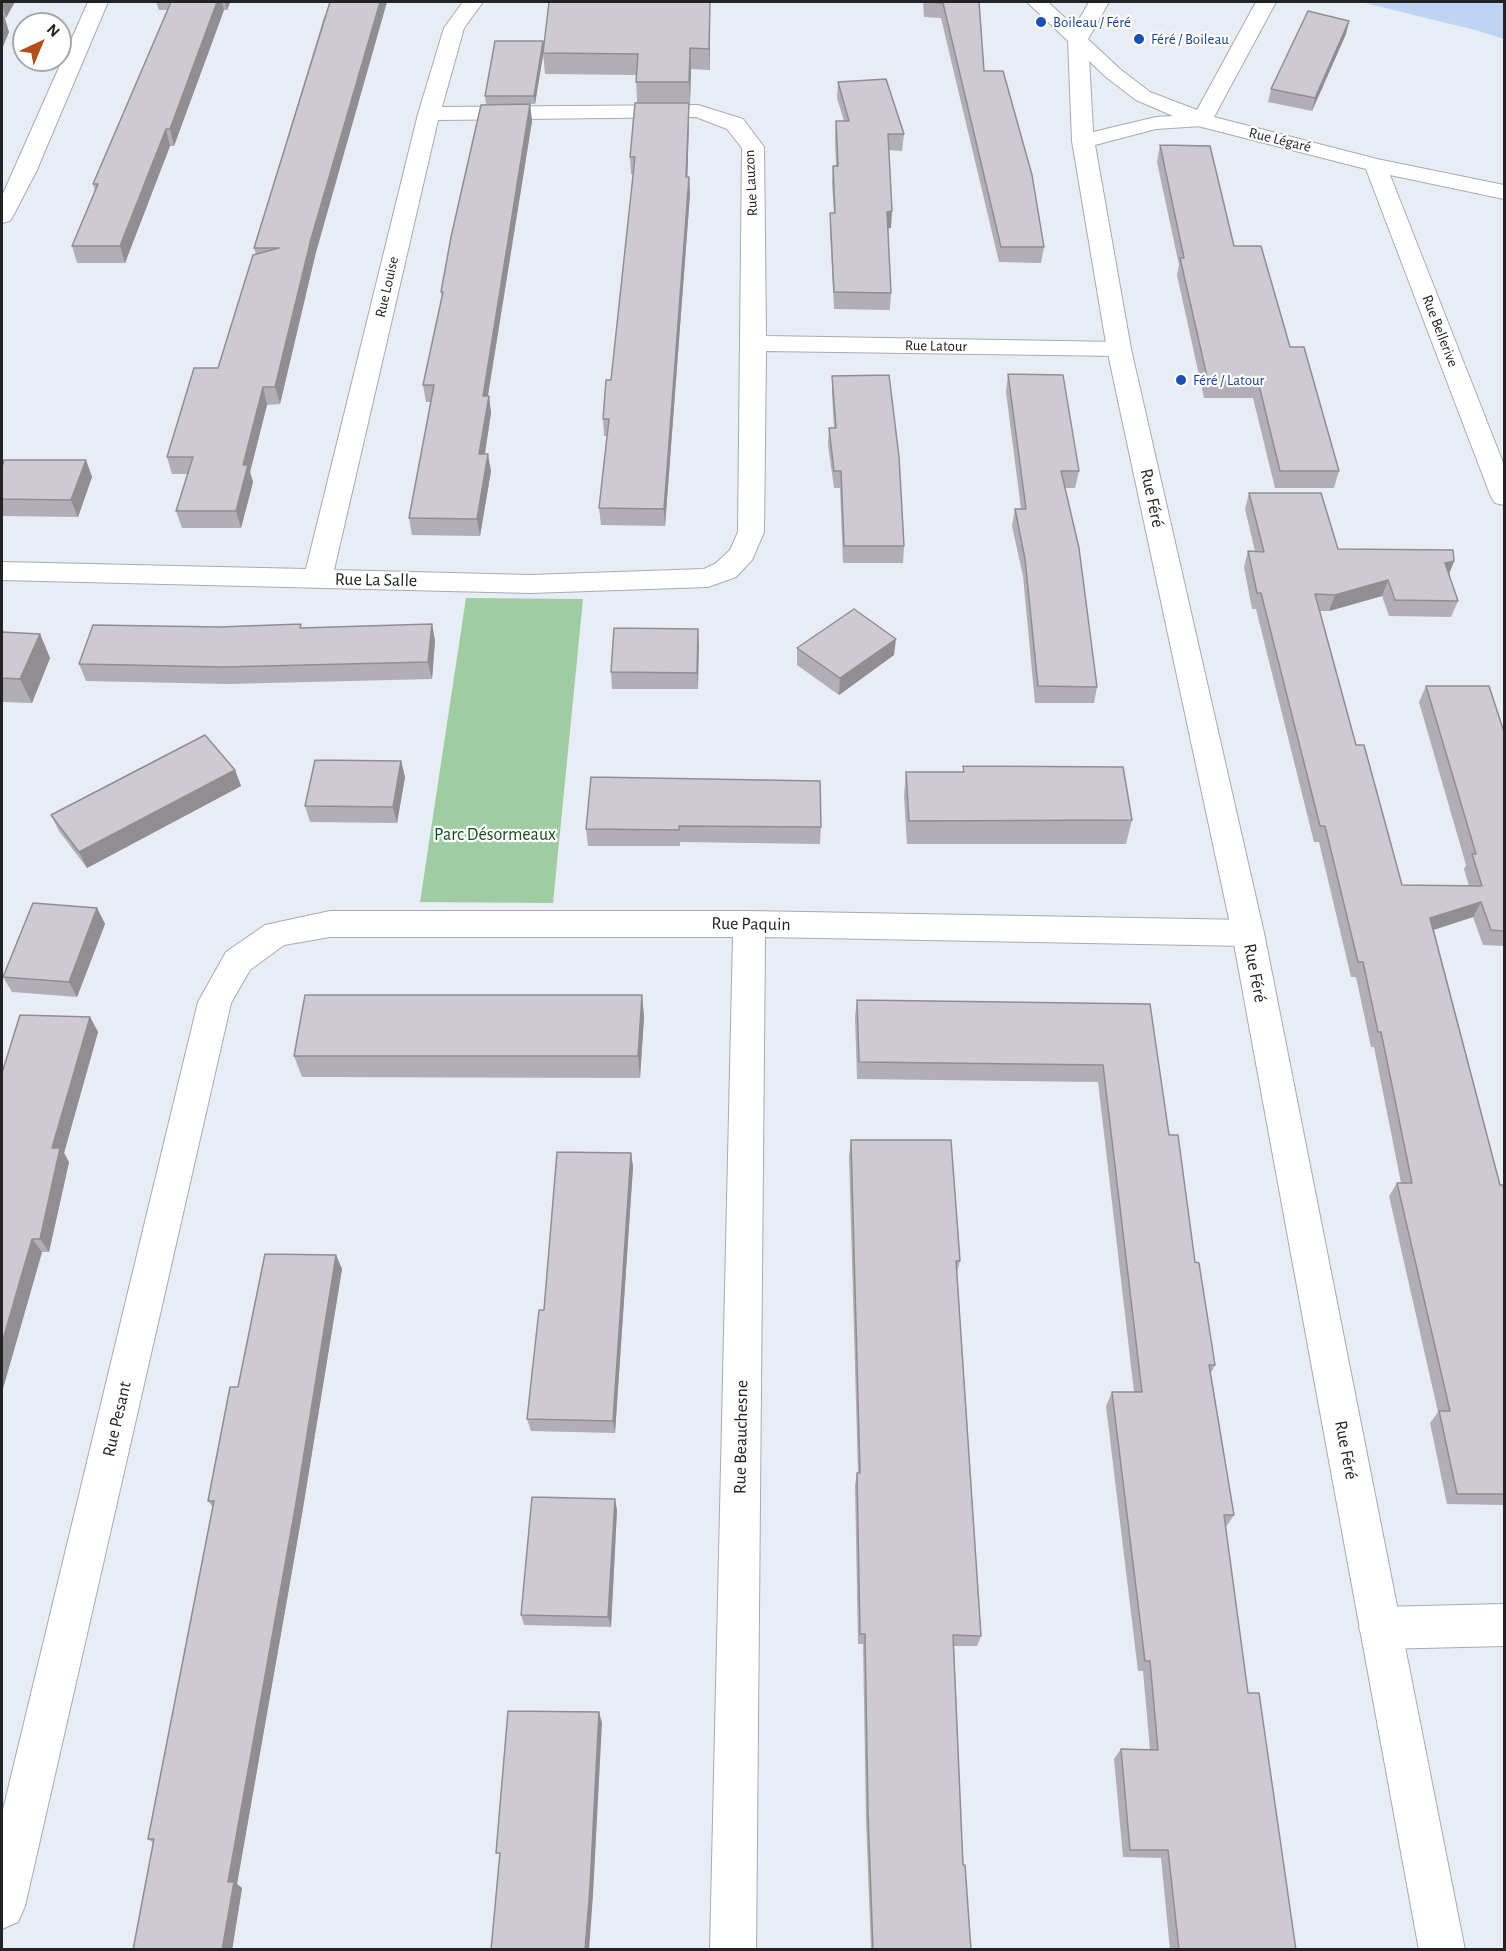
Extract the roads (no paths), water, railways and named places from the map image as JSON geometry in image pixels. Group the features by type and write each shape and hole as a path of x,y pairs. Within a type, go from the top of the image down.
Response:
{"street":[{"path":"2,216 25,172 98,2"},
{"name":"Rue Louise","path":"318,578 429,114 454,28 473,2"},
{"name":"Rue Légaré","path":"1038,2 1113,74 1143,96 1202,120 1374,165 1504,192"},
{"path":"1078,39 1099,2"},
{"path":"1083,141 1156,123 1202,120 1266,2"},
{"name":"Rue Féré","path":"1078,39 1083,141 1119,349 1248,933 1442,1950"},
{"name":"Rue Lauzon","path":"429,114 698,111 735,124 753,147 754,343 751,532 742,554"},
{"name":"Rue Bellerive","path":"1374,165 1504,497"},
{"name":"Rue Latour","path":"754,343 1119,349"},
{"name":"Rue La Salle","path":"2,572 530,584 708,578 726,570 742,554"},
{"name":"Rue Paquin","path":"259,946 276,934 330,924 749,924 1248,933"},
{"name":"Rue Beauchesne","path":"733,1950 749,924"},
{"name":"Rue Pesant","path":"2,1906 215,1002 238,961 259,946"},
{"path":"1380,1628 1504,1625"}],"water":[{"path":"1361,2 1504,2 1504,39 1475,30"}],"place":[{"name":"Boileau / Féré","path":"1041,22"},
{"name":"Féré / Boileau","path":"1139,39"},
{"name":"Féré / Latour","path":"1181,380"}],"park label":[{"name":"Parc Désormeaux","path":"495,835"}]}
